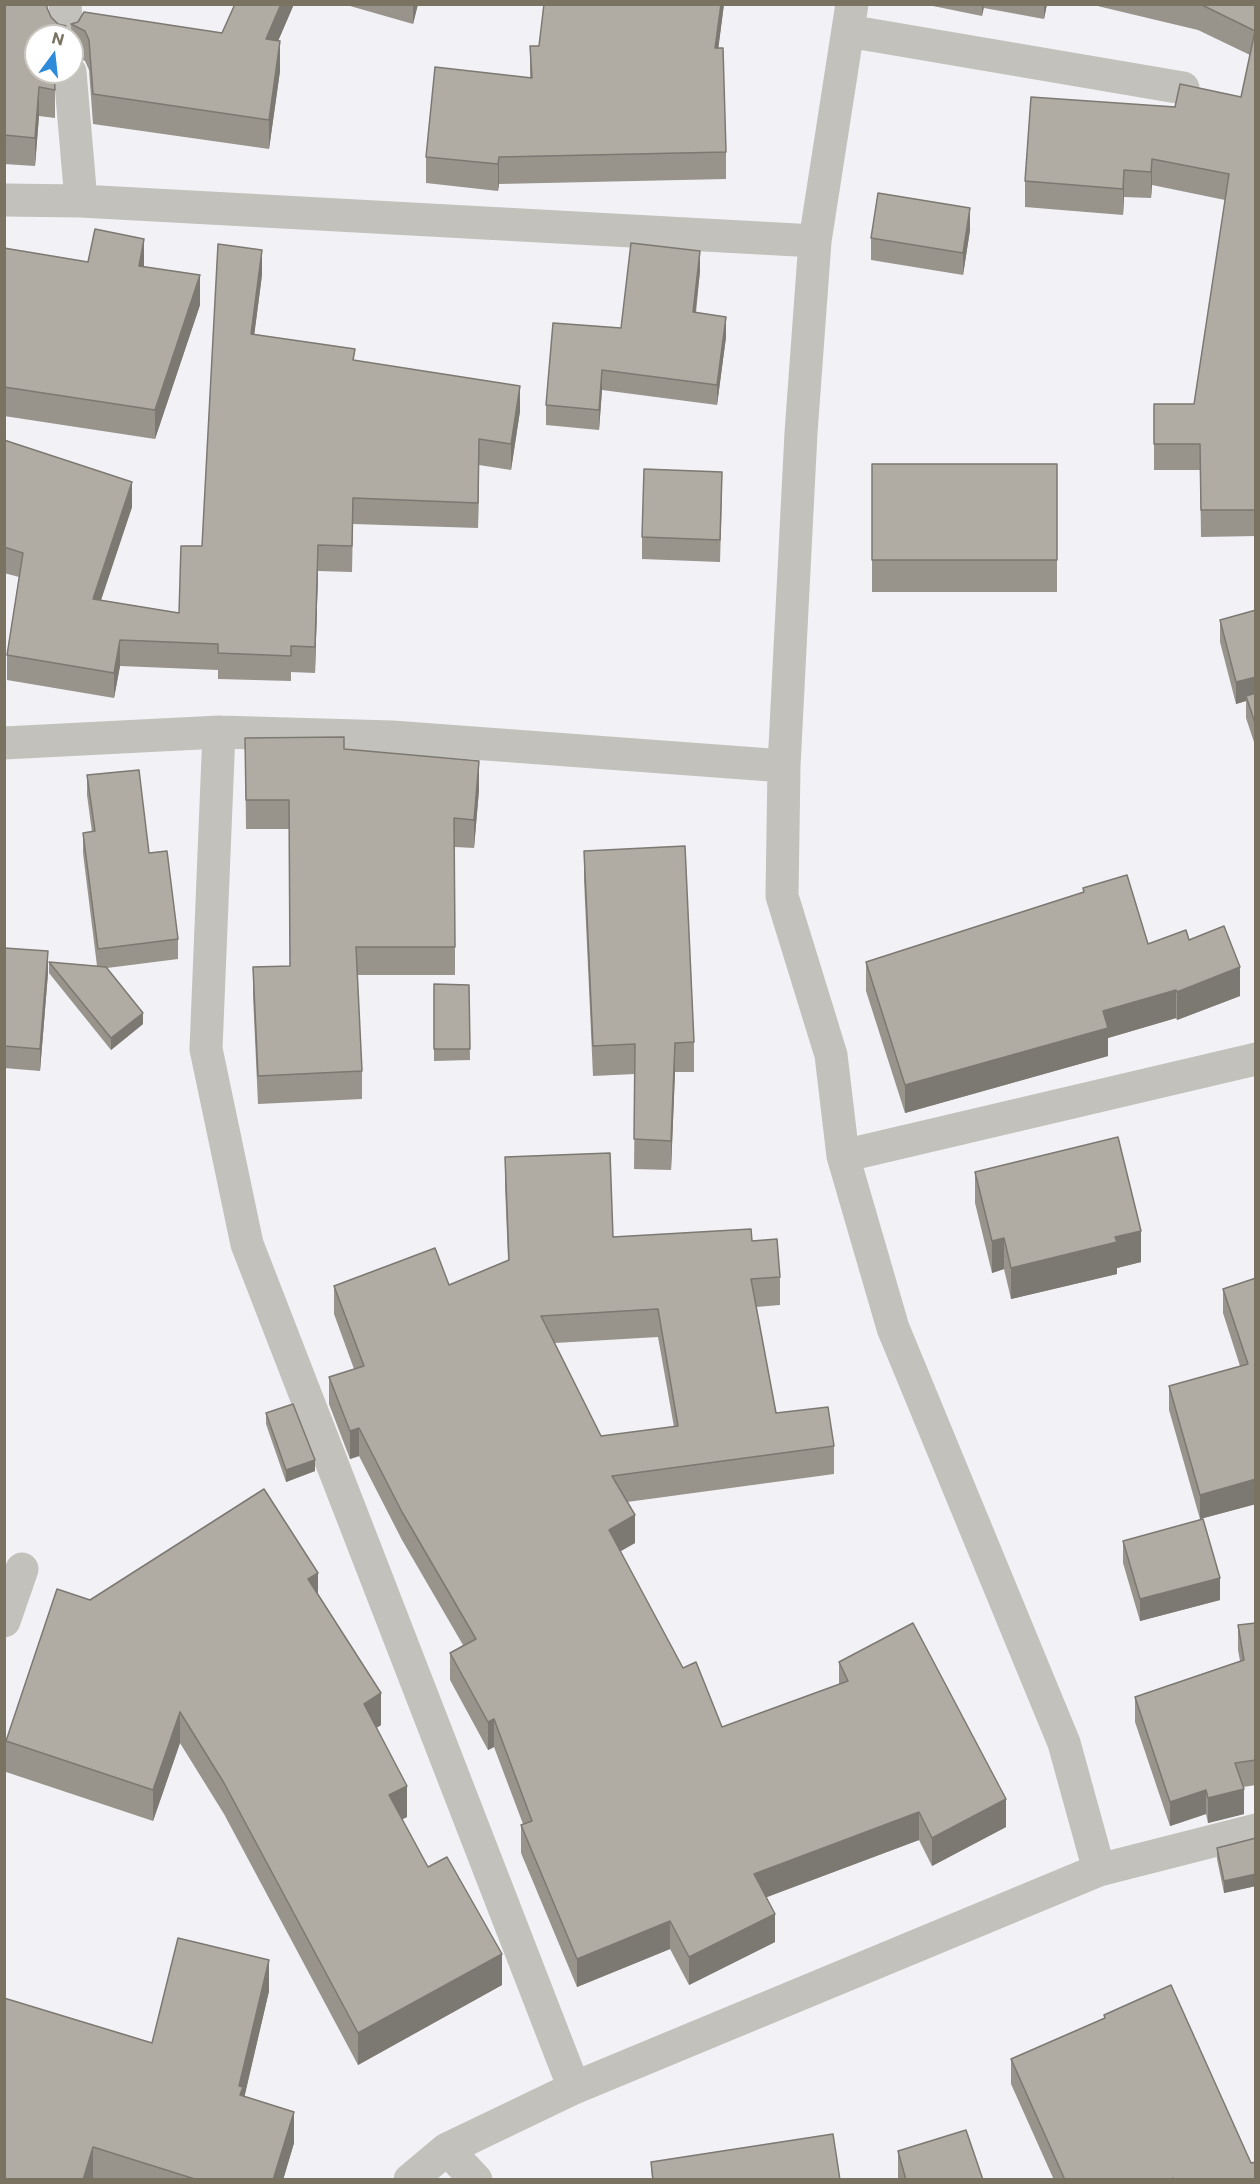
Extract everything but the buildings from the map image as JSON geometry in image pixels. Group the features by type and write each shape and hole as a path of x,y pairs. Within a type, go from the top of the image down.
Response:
{"street":[{"path":"65,4 66,24"},
{"path":"1099,1870 1064,1743 892,1328 843,1156 831,1055 782,896 784,766 801,433 815,242 850,18 1183,88"},
{"path":"71,84 81,201"},
{"path":"4,200 81,201 815,242"},
{"path":"4,743 219,732 392,737 784,766"},
{"path":"219,732 206,1049 247,1244 574,2088"},
{"path":"843,1156 1256,1059"},
{"path":"4,1621 22,1569"},
{"path":"410,2180 447,2149 574,2088 1099,1870 1256,1830"},
{"path":"447,2149 476,2180"}]}
